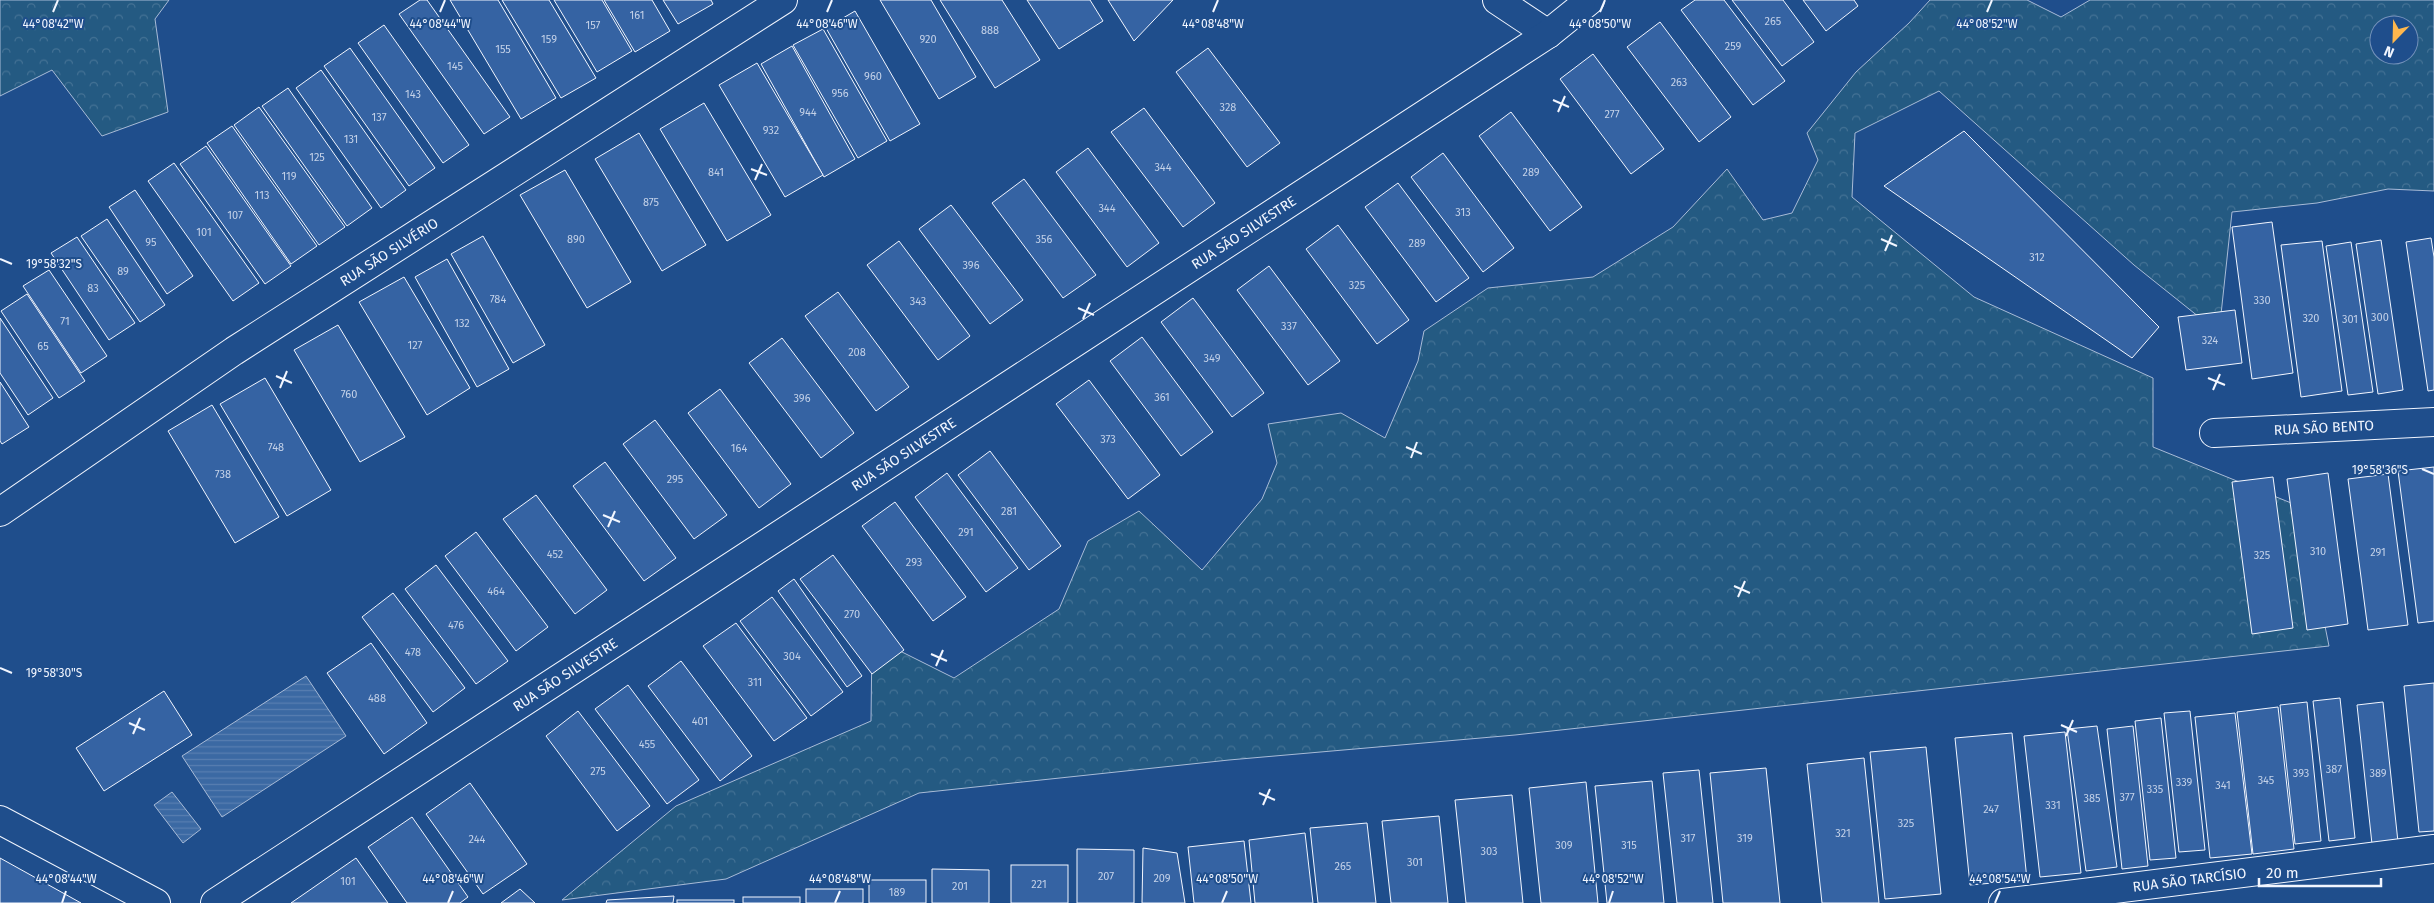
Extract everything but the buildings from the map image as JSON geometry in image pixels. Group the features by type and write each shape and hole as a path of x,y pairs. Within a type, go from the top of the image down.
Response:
{"street":[{"name":"RUA SÃO SILVÉRIO","path":"0,512 234,351 783,0"},
{"path":"1497,0 1548,34"},
{"name":"RUA SÃO SILVESTRE","path":"215,903 1548,34 1590,0"},
{"name":"RUA SÃO BENTO","path":"2214,433 2434,422"},
{"path":"0,820 156,903"},
{"name":"RUA SÃO TARCÍSIO","path":"2003,903 2434,849"}],"green space":[{"path":"0,0 169,0 155,19 168,112 102,136 52,70 0,96"},
{"path":"1930,0 2027,0 2061,17 2090,0 2434,0 2434,191 2388,189 2317,203 2232,212 2219,333 2134,265 1939,91 1855,133 1852,197 1974,297 2153,378 2153,447 2301,507 2329,646 1515,735 1229,760 919,793 726,879 562,900 676,806 871,721 872,637 954,678 1059,609 1088,541 1139,511 1202,570 1262,499 1277,463 1268,424 1341,413 1385,438 1418,361 1424,331 1488,288 1593,277 1673,227 1727,169 1763,220 1792,213 1818,160 1807,133 1856,72 1909,23"}],"shaded area":[{"path":"306,676 346,736 222,817 182,756"},
{"path":"172,792 201,829 183,843 154,805"}]}
